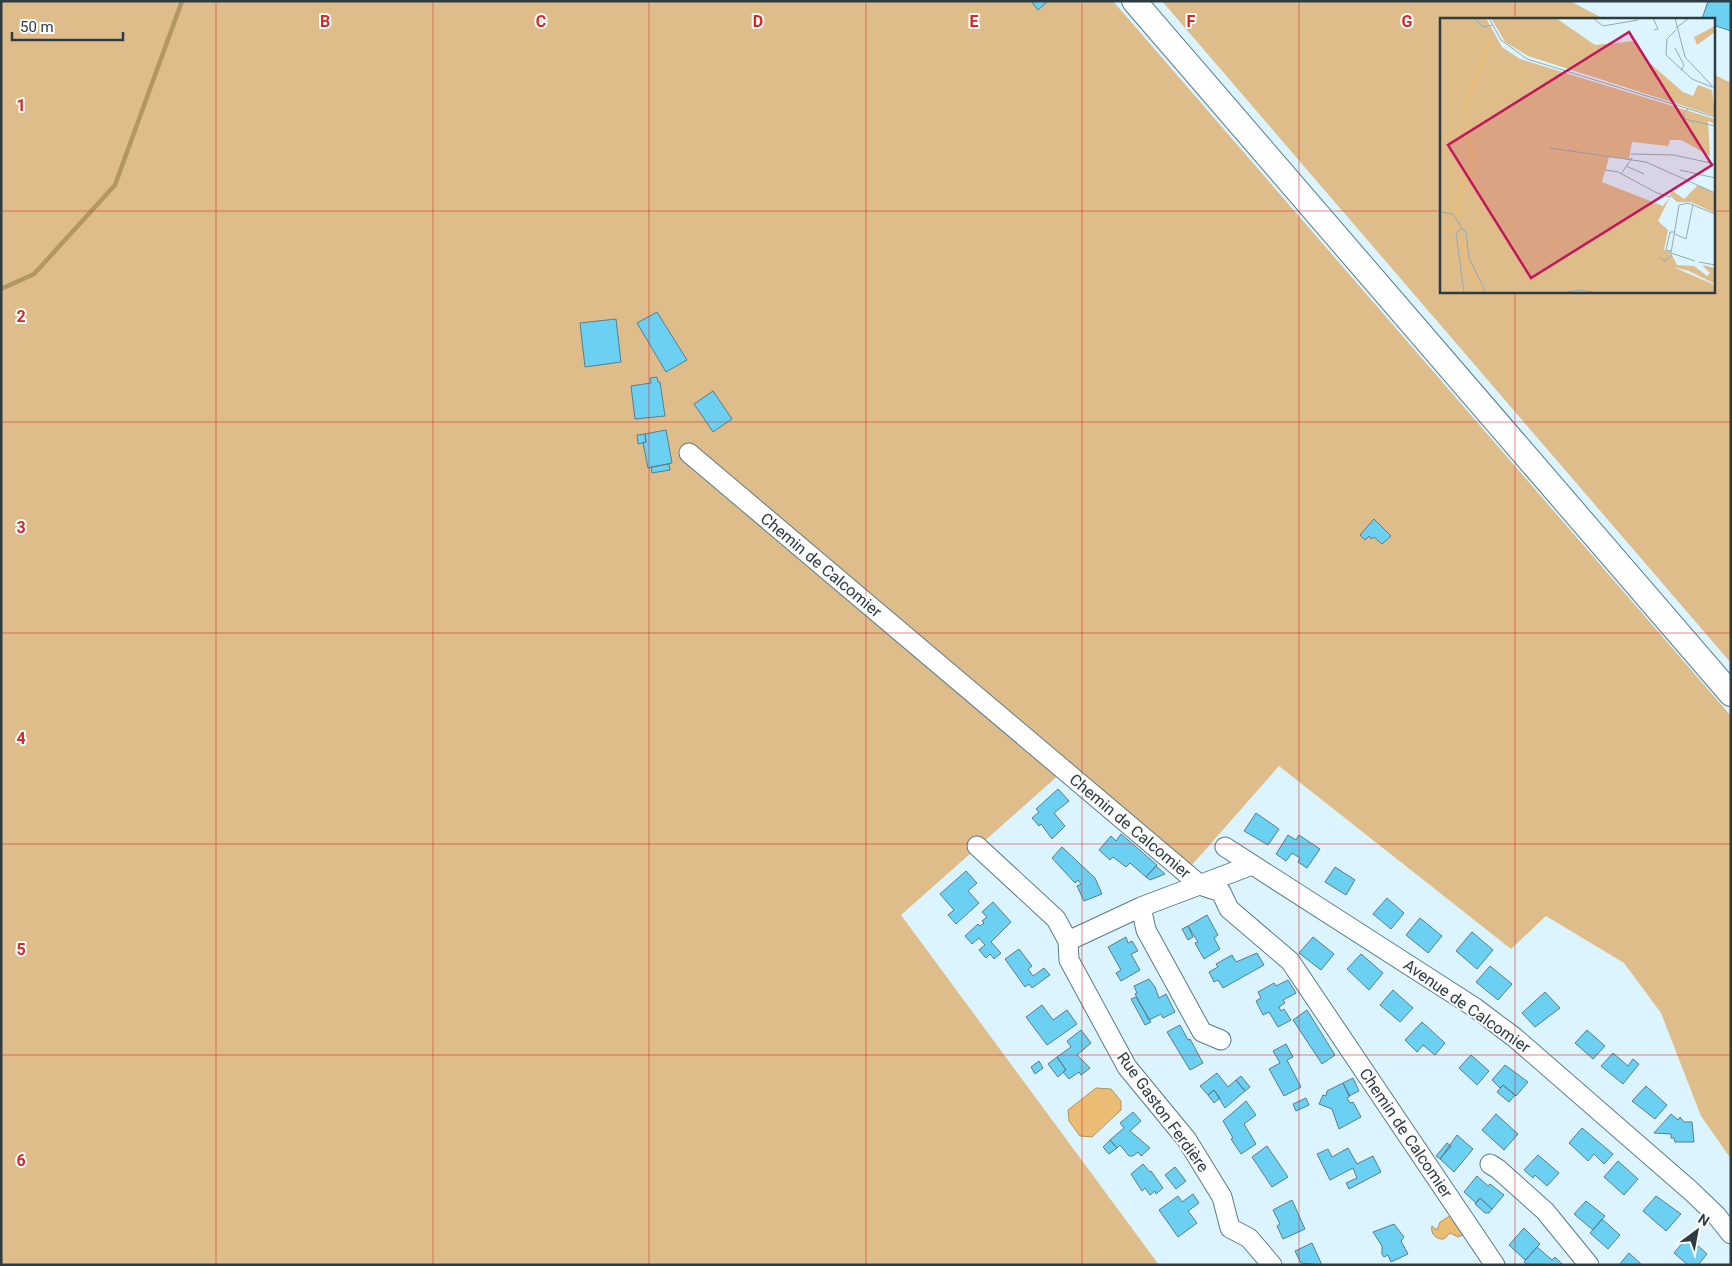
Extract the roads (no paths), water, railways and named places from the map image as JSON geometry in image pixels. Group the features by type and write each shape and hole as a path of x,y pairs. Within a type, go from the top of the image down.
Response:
{"main road":[{"path":"1134,1 1731,694"}],"street":[{"name":"Chemin de Calcomier","path":"689,453 1200,885 1222,892 1229,909 1290,961 1495,1265"},
{"name":"Rue Gaston Ferdière","path":"977,846 1056,919 1068,941 1069,960 1126,1067 1187,1140 1222,1197 1230,1228 1249,1238 1272,1265"},
{"name":"Avenue de Calcomier","path":"1225,848 1474,1007 1514,1037 1691,1191 1716,1215 1731,1234"},
{"path":"1068,941 1140,907 1252,865"},
{"path":"1140,907 1146,930 1202,1032 1221,1040"},
{"path":"1490,1164 1545,1211 1589,1265"}],"waterway":[{"path":"1,289 34,274 115,185 182,1"}]}
